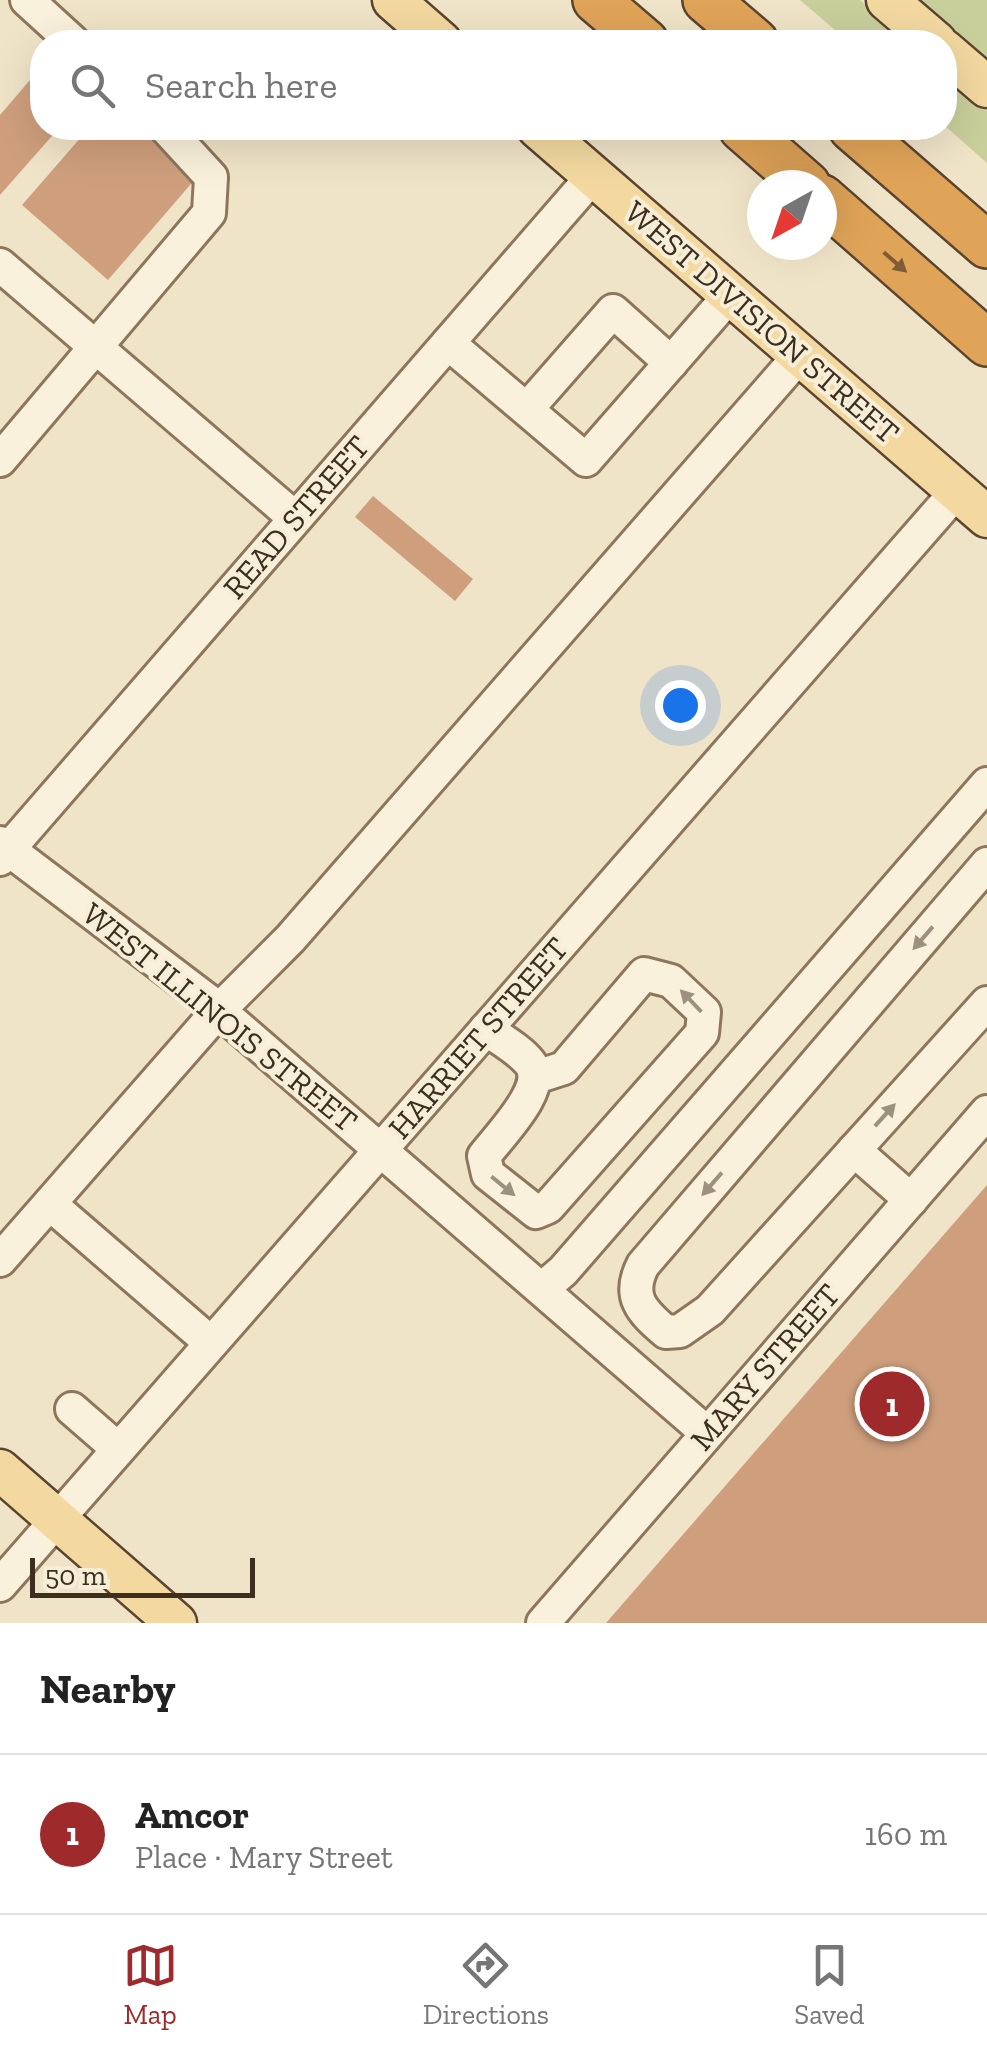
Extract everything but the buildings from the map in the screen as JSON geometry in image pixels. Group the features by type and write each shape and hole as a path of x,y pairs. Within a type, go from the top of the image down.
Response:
{"highway":[{"path":"596,0 630,30"},
{"path":"756,140 790,170"},
{"path":"866,140 987,246"},
{"path":"837,211 987,344"}],"main road":[{"path":"393,0 428,30"},
{"path":"887,0 922,30"},
{"path":"957,61 987,87"},
{"name":"WEST DIVISION STREET","path":"552,140 987,517"},
{"path":"0,1470 176,1623"}],"street":[{"path":"27,0 61,30"},
{"path":"0,460 209,213 211,177 177,140"},
{"name":"READ STREET","path":"3,851 593,176"},
{"path":"0,265 295,518"},
{"path":"448,343 586,460 731,294"},
{"path":"527,409 612,311 671,363"},
{"path":"0,1260 219,1010 290,939 801,354"},
{"name":"HARRIET STREET","path":"0,1585 957,491"},
{"path":"543,1288 563,1271 987,784"},
{"name":"WEST ILLINOIS STREET","path":"3,851 219,1010 707,1433"},
{"path":"987,864 643,1265 634,1282 636,1298 650,1319 666,1332 680,1332 710,1310 987,1002"},
{"path":"486,1029 530,1064 536,1077 532,1094 484,1156 488,1174 536,1212 548,1207 702,1034 704,1012 671,981 644,974 564,1068 536,1077"},
{"name":"MARY STREET","path":"543,1623 987,1112"},
{"path":"854,1150 911,1200"},
{"path":"50,1204 211,1343"},
{"path":"72,1408 118,1449"}],"green space":[{"path":"800,0 860,0 894,30 835,30"},
{"path":"915,0 987,0 987,63 957,37 957,30 949,30"},
{"path":"957,85 987,111 987,163 957,137"}],"place":[{"name":"Amcor","path":"892,1404"}]}
